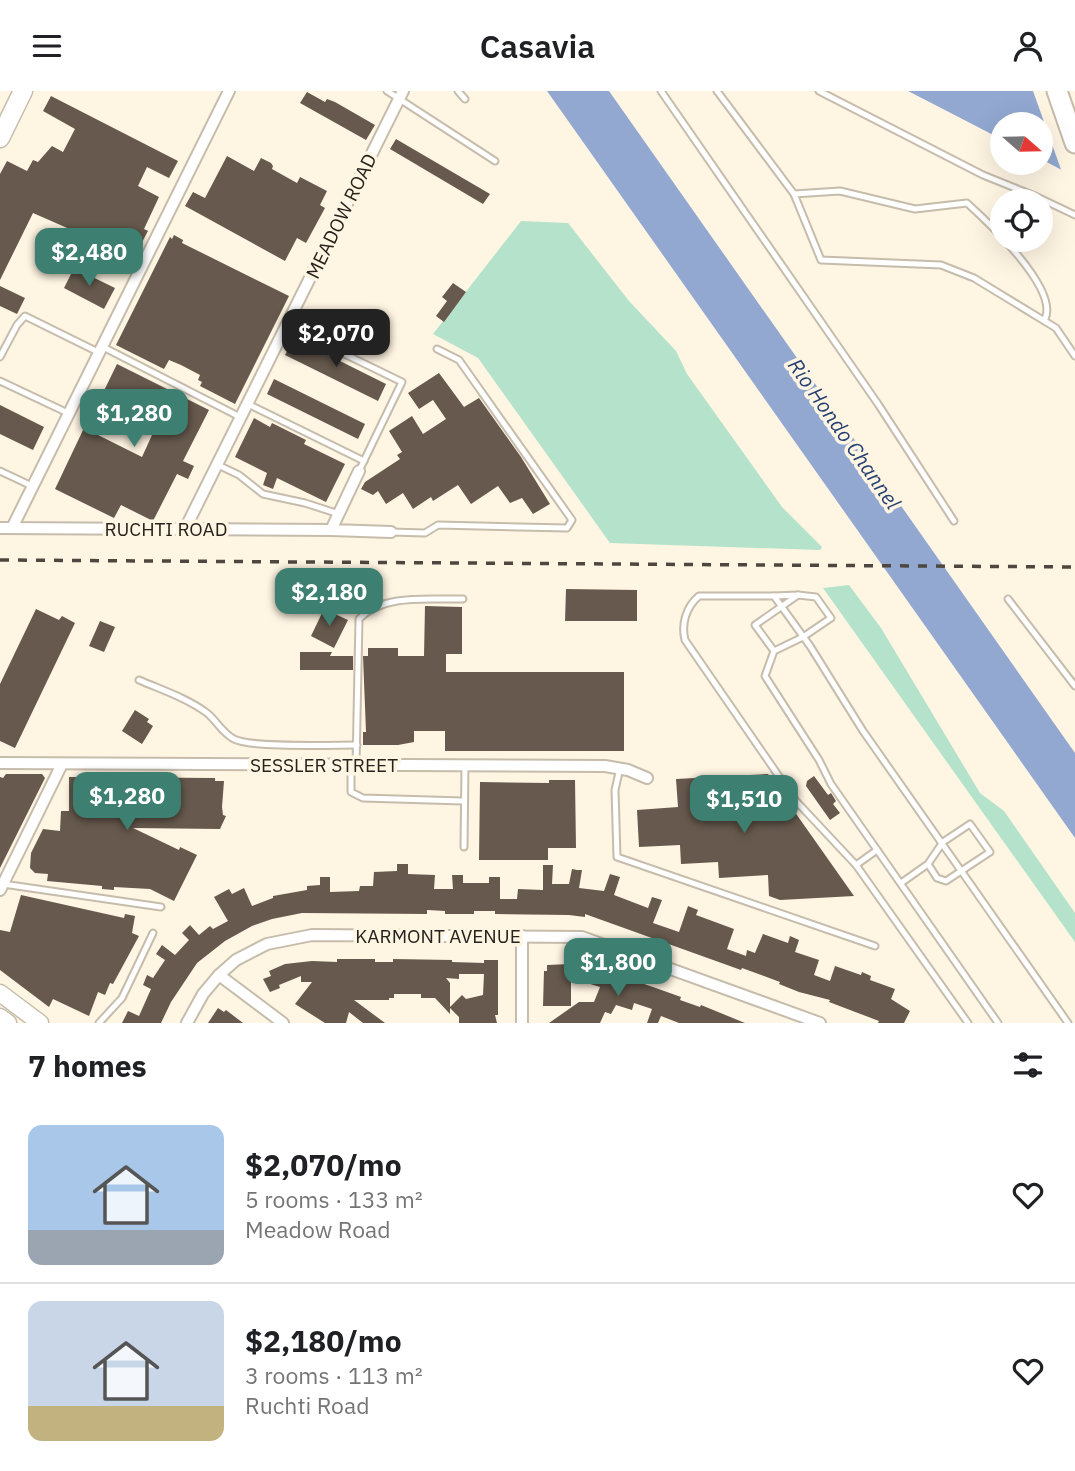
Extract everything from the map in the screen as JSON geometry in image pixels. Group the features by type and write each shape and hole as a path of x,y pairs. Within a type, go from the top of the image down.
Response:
{"highway":[{"path":"1057,91 1075,142"}],"main road":[{"path":"0,138 23,91"},
{"path":"0,993 40,1023"},
{"path":"0,1017 8,1023"}],"street":[{"path":"12,528 229,91"},
{"name":"MEADOW ROAD","path":"185,529 401,95"},
{"path":"331,530 361,466"},
{"name":"RUCHTI ROAD","path":"0,528 391,532"},
{"name":"SESSLER STREET","path":"0,763 353,770 464,765 620,768 646,778"},
{"path":"1,887 62,764"},
{"name":"KARMONT AVENUE","path":"187,1023 197,1004 219,975 250,951 275,942 303,936 522,936 586,938 820,1023"},
{"path":"522,936 522,1023"},
{"path":"219,975 283,1023"}],"lane":[{"path":"387,91 401,95 495,161"},
{"path":"458,91 466,99"},
{"path":"661,91 871,393 954,521"},
{"path":"718,91 794,194 821,260 941,265 974,278 1045,319 1056,328 1075,356"},
{"path":"819,91 983,175 1075,215"},
{"path":"794,194 843,191 915,209 967,203 1029,268 1041,287 1048,307 1045,319"},
{"path":"0,357 25,316 242,417"},
{"path":"248,404 361,466 402,382 287,326"},
{"path":"0,339 7,342"},
{"path":"391,532 425,533 438,525 567,527 572,520 459,360 437,349"},
{"path":"0,381 70,414"},
{"path":"218,465 239,475 263,494 339,514"},
{"path":"0,471 34,487"},
{"path":"774,651 755,625 798,595"},
{"path":"968,1023 856,865 796,801 684,638 686,614 699,596 816,597 831,618 803,637 774,651 765,676 831,783 998,1023"},
{"path":"774,596 863,731 1068,1023"},
{"path":"463,599 382,603 369,609 359,619 357,745 351,792 363,798 463,801"},
{"path":"1008,599 1075,686"},
{"path":"139,680 182,698 208,714 224,733 236,741 357,745"},
{"path":"464,765 464,847"},
{"path":"620,768 615,790 618,857 875,946"},
{"path":"901,883 928,864 943,842 970,824 990,852 949,880 937,878 928,864"},
{"path":"856,865 877,850"},
{"path":"1,887 161,907"},
{"path":"99,1023 122,997 153,933"}],"green space":[{"path":"521,221 568,223 629,301 676,351 687,374 782,507 822,547 820,550 610,543 478,358 433,334"},
{"path":"849,585 881,628 980,793 1004,811 1075,913 1075,942 823,588"}],"water":[{"name":"Rio Hondo Channel","path":"547,91 609,91 1075,753 1075,838"},
{"path":"908,91 1075,91 1075,177 1054,166 1054,112 990,112 990,133"}],"pier":[{"path":"1033,91 1075,91 1075,180 1063,175 1054,150 1054,112 1040,112"}],"building":[{"path":"307,92 325,102 327,99 335,102 375,125 366,140 300,103"},
{"path":"51,96 178,161 169,178 147,167 138,186 159,197 144,229 148,231 125,274 83,254 90,238 33,213 0,280 0,174 7,161 27,171 33,160 38,162 52,146 63,152 75,129 43,111"},
{"path":"396,139 490,194 483,204 390,149"},
{"path":"227,156 254,171 261,158 271,163 272,169 297,183 300,177 327,191 320,205 325,208 306,243 297,238 285,261 185,206 193,192 205,198"},
{"path":"174,235 183,240 182,243 289,296 235,404 200,386 200,375 181,365 169,360 164,369 116,345 170,237 172,239"},
{"path":"74,268 115,288 104,309 64,288"},
{"path":"453,283 466,292 444,322 436,316 447,301 442,297"},
{"path":"0,286 25,298 17,314 0,306"},
{"path":"294,338 386,384 378,401 285,355"},
{"path":"117,364 209,410 183,461 194,466 188,479 177,474 153,521 121,505 114,518 55,489 84,428 142,457 152,435 96,407"},
{"path":"439,373 464,407 479,398 550,504 533,514 522,498 510,503 498,486 471,504 458,485 433,501 431,497 413,509 403,493 386,504 378,491 373,495 361,489 365,482 400,459 397,455 402,452 389,431 412,416 423,434 446,419 433,400 419,409 408,393"},
{"path":"274,379 365,424 358,439 267,394"},
{"path":"0,405 44,427 33,450 0,434"},
{"path":"254,418 270,427 272,423 306,440 304,444 345,464 326,502 277,478 273,489 263,485 267,473 235,457"},
{"path":"566,589 637,590 637,621 565,621"},
{"path":"425,606 462,607 462,654 446,654 446,672 624,672 624,751 445,751 445,731 414,731 414,742 398,745 363,745 363,732 366,732 363,656 368,656 368,648 398,648 398,656 424,656"},
{"path":"36,609 59,620 62,616 75,623 15,748 0,741 0,684"},
{"path":"324,609 348,620 334,648 311,636"},
{"path":"100,621 115,627 104,652 89,646"},
{"path":"300,652 332,652 330,656 353,656 353,670 300,670"},
{"path":"135,710 149,719 147,722 153,726 142,744 122,731"},
{"path":"6,774 42,774 45,778 0,868 0,777 3,778"},
{"path":"768,774 854,896 780,900 769,896 768,875 719,878 718,862 681,864 680,845 639,847 637,810 678,807 676,779"},
{"path":"814,776 836,801 833,804 840,813 830,820 806,786 807,781"},
{"path":"69,777 215,778 215,781 224,781 222,807 223,815 226,816 220,829 133,828 179,850 180,847 197,855 174,901 150,889 114,887 114,890 102,889 102,886 47,881 48,874 35,873 30,868 31,853 43,829 60,831 61,811 69,811"},
{"path":"549,780 575,780 576,848 548,848 548,860 479,860 480,782 549,783"},
{"path":"397,864 408,864 408,874 435,875 434,889 453,889 452,875 463,875 463,883 489,883 489,877 500,877 500,899 517,899 518,889 543,890 543,865 553,865 552,884 569,884 572,869 582,870 579,888 604,891 610,874 620,877 614,895 648,908 652,897 662,900 653,923 679,932 688,906 698,910 696,915 734,929 727,949 746,956 747,950 755,953 763,934 788,943 790,936 799,940 795,952 819,960 814,975 830,981 835,966 861,975 862,972 871,976 870,980 895,989 891,999 910,1011 904,1023 878,1023 879,1021 829,1002 830,1000 799,992 742,968 741,970 585,914 585,917 474,911 474,914 445,914 445,911 427,910 427,914 302,913 252,926 225,941 197,963 171,1002 161,1023 122,1023 128,1011 139,1016 151,989 143,985 147,975 153,978 165,960 156,954 162,945 175,955 189,940 182,933 190,925 199,935 210,926 213,929 228,921 214,897 229,889 232,894 244,888 252,906 273,896 320,885 320,877 330,877 330,892 359,891 360,886 373,886 374,872 397,871"},
{"path":"21,895 124,918 125,914 135,916 132,933 139,936 105,995 98,992 89,1016 53,999 49,1007 0,970 0,930 10,932"},
{"path":"337,959 375,959 375,962 393,962 393,959 452,960 484,963 484,960 498,960 498,1015 495,1015 497,1023 459,1023 459,1017 450,1008 450,1014 435,998 421,998 421,994 394,994 394,998 389,1000 354,1000 385,1023 363,1023 349,1012 346,1023 325,1023 295,1004 312,982 301,982 301,976 270,992 263,979 271,976 269,971 285,964 337,962","holes":["459,974 484,974 483,995 466,999 462,995 450,1007 450,983 446,978 459,979"]},
{"path":"571,960 681,997 680,1000 700,1007 701,1005 745,1023 679,1023 661,1016 658,1023 647,1023 652,1009 634,1003 632,1010 616,1005 611,1014 605,1012 600,1023 549,1023 579,1002 594,1002 600,987 571,978 571,1006 543,1006 544,971 547,971 547,965 570,964"},
{"path":"218,1008 224,1012 226,1010 243,1023 208,1023"}],"railway":[{"path":"0,560 1075,567"}]}
